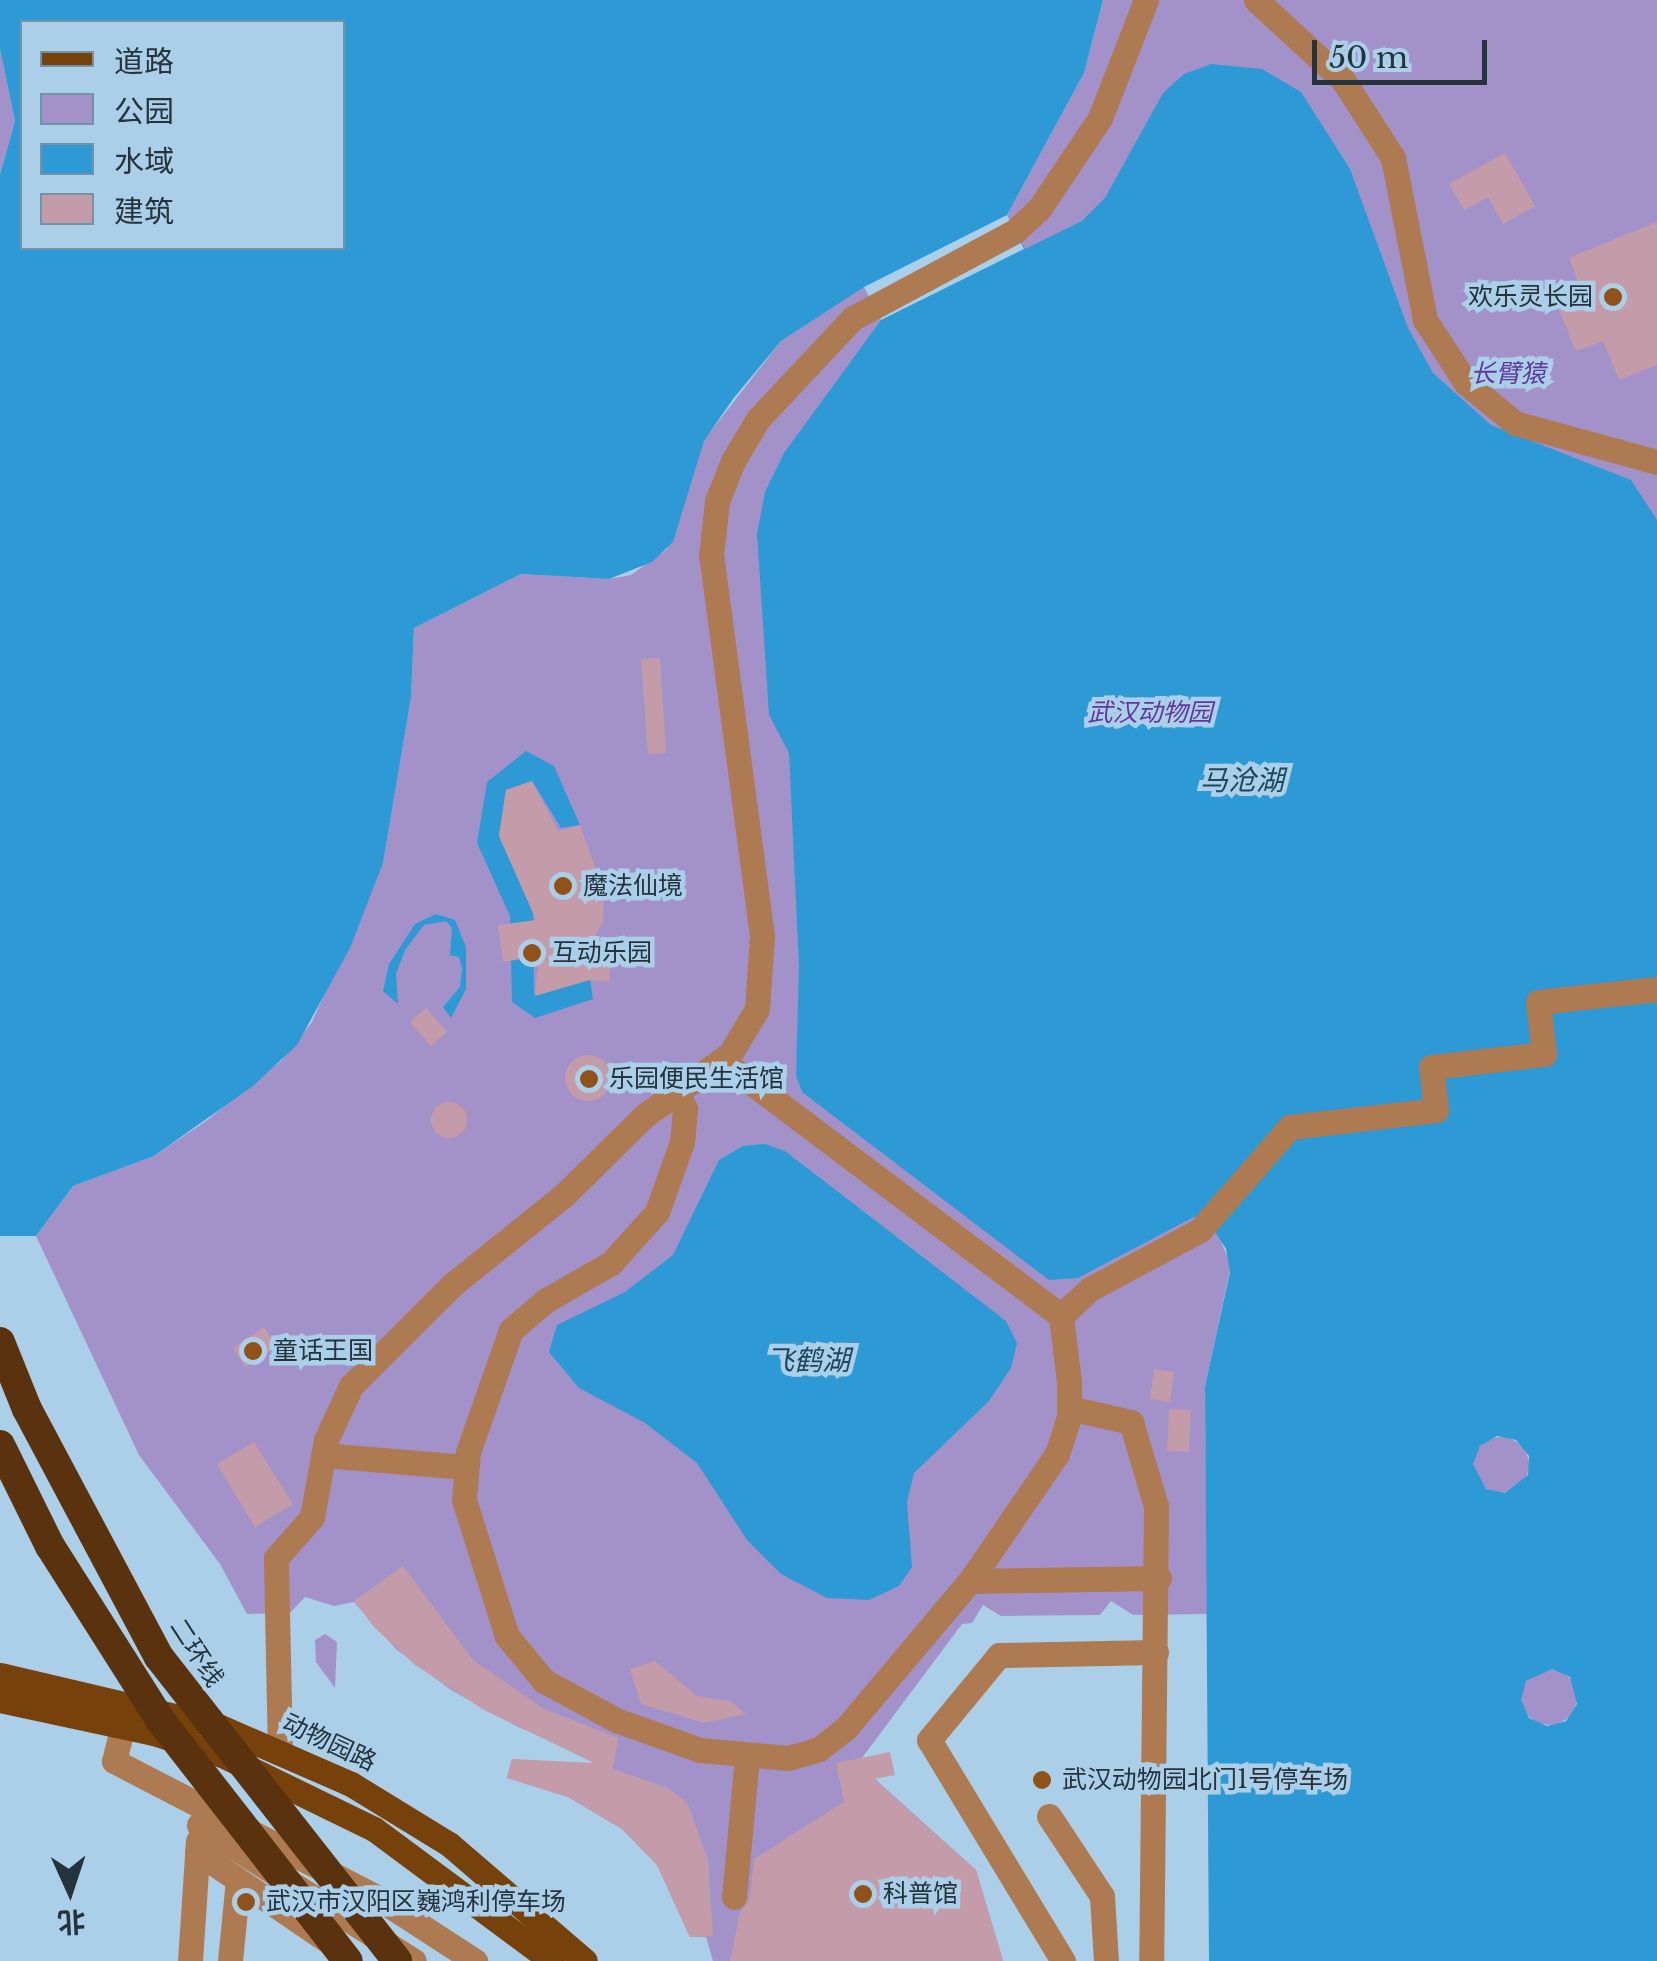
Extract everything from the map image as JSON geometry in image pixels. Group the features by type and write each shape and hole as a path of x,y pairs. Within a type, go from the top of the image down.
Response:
{"highway":[{"name":"二环线","path":"0,1342 27,1409 160,1657 397,1961"},
{"path":"0,1446 50,1546 161,1721 348,1961"}],"main road":[{"name":"动物园路","path":"0,1675 134,1702 280,1753 377,1798 449,1844 586,1961"},
{"path":"0,1700 124,1725 222,1754 374,1828 552,1961"}],"lane":[{"path":"280,1753 275,1562 312,1516 323,1456 340,1405 364,1370 452,1285 677,1092 722,1061 753,1020 764,976 712,575 717,501 758,420 872,302 1016,231 1053,193 1100,118 1146,0"},
{"path":"1256,0 1343,80 1393,158 1425,320 1473,392 1516,423 1657,462"},
{"path":"1060,1316 1090,1289 1209,1223 1290,1127 1436,1110 1431,1067 1544,1054 1538,1002 1657,988"},
{"path":"677,1092 685,1109 682,1142 657,1212 611,1263 517,1322 494,1370 465,1468 464,1500 477,1555 522,1660 565,1696 616,1720 700,1750 788,1758 830,1741 880,1695 970,1581 1046,1473 1062,1444 1070,1408 1060,1316 722,1061"},
{"path":"1070,1408 1127,1419 1136,1428 1156,1506 1159,1578 1151,1961"},
{"path":"323,1456 465,1468"},
{"path":"970,1581 1159,1578"},
{"path":"1063,1961 929,1740 999,1655 1156,1652"},
{"path":"124,1725 114,1761 414,1961"},
{"path":"734,1897 747,1757"},
{"path":"190,1961 200,1816"},
{"path":"200,1816 378,1898 475,1961"},
{"path":"1049,1816 1102,1896 1106,1961"},
{"path":"197,1852 362,1961"},
{"path":"230,1961 238,1880"}],"green space":[{"name":"武汉动物园","path":"1103,0 1657,0 1657,1049 1217,1232 1231,1265 1205,1386 1207,1614 1133,1615 1111,1601 1100,1615 1001,1616 983,1605 972,1623 962,1624 841,1786 875,1779 976,1870 1003,1961 713,1961 706,1937 690,1937 657,1865 622,1829 568,1797 507,1778 512,1759 591,1766 593,1754 520,1728 451,1690 396,1649 354,1602 334,1606 305,1597 290,1613 247,1614 220,1564 139,1455 36,1236 73,1186 154,1156 206,1121 281,1061 312,1022 383,863 411,698 414,628 521,574 609,579 631,575 667,549 704,440 781,341 864,286 1007,215 1084,73"},
{"path":"0,49 15,121 0,175"},
{"path":"1501,1437 1521,1445 1529,1465 1521,1485 1501,1493 1481,1485 1473,1465 1481,1445"},
{"path":"325,1634 337,1642 335,1688 316,1662 315,1640"},
{"path":"1549,1669 1569,1677 1577,1697 1569,1717 1549,1725 1529,1717 1521,1697 1529,1677"}],"water":[{"name":"马沧湖","path":"0,0 1103,0 1084,73 1007,215 1025,249 1082,221 1105,198 1163,93 1184,74 1211,64 1262,69 1301,92 1350,169 1408,328 1433,373 1491,425 1631,480 1657,520 1657,1961 1209,1961 1205,1386 1230,1272 1226,1249 1207,1219 1194,1217 1078,1278 1049,1280 802,1092 796,1076 799,966 789,753 769,715 757,534 765,492 784,453 881,320 864,287 781,341 733,399 704,441 673,542 652,562 609,579 521,574 414,628 411,698 383,863 350,948 297,1045 253,1086 154,1156 73,1186 36,1236 0,1236 0,175 15,121 0,49","holes":["1497,1436 1516,1440 1529,1456 1528,1475 1505,1493 1486,1489 1473,1464 1480,1446","1552,1669 1570,1677 1577,1704 1566,1721 1547,1726 1529,1718 1521,1700 1526,1681"]},
{"path":"526,751 554,766 580,825 561,828 532,781 506,790 499,836 533,911 534,994 590,979 593,999 535,1018 512,1002 510,916 477,843 487,782"},
{"path":"436,914 455,920 466,947 466,989 451,1018 443,1007 460,987 462,968 459,957 450,955 452,928 446,921 424,925 405,950 396,974 398,1004 383,991 389,964 415,924"},
{"name":"飞鹤湖","path":"765,1144 785,1151 1006,1321 1017,1343 1011,1368 989,1401 914,1473 907,1502 912,1567 899,1586 869,1600 827,1598 781,1574 747,1540 697,1463 645,1423 579,1388 549,1352 557,1325 625,1292 673,1255 719,1160 743,1146"}],"pier":[{"path":"1007,215 1024,249 881,320 864,287"}],"building":[{"path":"1505,153 1535,206 1503,224 1488,197 1464,210 1449,184"},
{"name":"欢乐灵长园","path":"1657,222 1657,365 1619,380 1603,341 1576,351 1556,303 1582,292 1569,258"},
{"path":"660,658 666,753 648,754 641,659"},
{"name":"魔法仙境","path":"532,781 558,831 580,825 604,892 603,922 588,948 612,951 609,982 590,980 535,996 539,956 503,962 498,925 536,920 499,836 506,790"},
{"path":"426,1008 447,1032 431,1046 410,1022"},
{"name":"乐园便民生活馆","path":"588,1055 604,1062 611,1078 604,1094 588,1101 572,1094 565,1078 572,1062"},
{"path":"449,1102 462,1107 467,1120 462,1133 449,1138 436,1133 431,1120 436,1107"},
{"name":"童话王国","path":"264,1327 277,1347 245,1367 233,1348"},
{"path":"1154,1369 1174,1372 1170,1402 1150,1399"},
{"path":"1169,1409 1191,1410 1189,1452 1167,1451"},
{"path":"254,1442 293,1504 255,1527 217,1464"},
{"path":"403,1566 473,1660 544,1709 618,1738 613,1769 668,1788 688,1804 708,1860 713,1936 690,1937 657,1865 622,1829 568,1797 507,1778 512,1759 594,1763 484,1710 415,1665 375,1628 354,1601"},
{"path":"655,1661 697,1696 730,1701 746,1714 705,1723 641,1704 630,1669"},
{"name":"科普馆","path":"890,1752 895,1775 874,1779 976,1870 1003,1961 730,1961 740,1912 750,1899 754,1859 844,1802 836,1763"}],"place":[{"name":"欢乐灵长园","path":"1613,297"},
{"name":"魔法仙境","path":"563,886"},
{"name":"互动乐园","path":"532,953"},
{"name":"乐园便民生活馆","path":"589,1079"},
{"name":"童话王国","path":"253,1351"},
{"name":"武汉动物园北门1号停车场","path":"1042,1780"},
{"name":"科普馆","path":"863,1894"},
{"name":"武汉市汉阳区巍鸿利停车场","path":"246,1902"}],"park label":[{"name":"长臂猿","path":"1508,374"}]}
